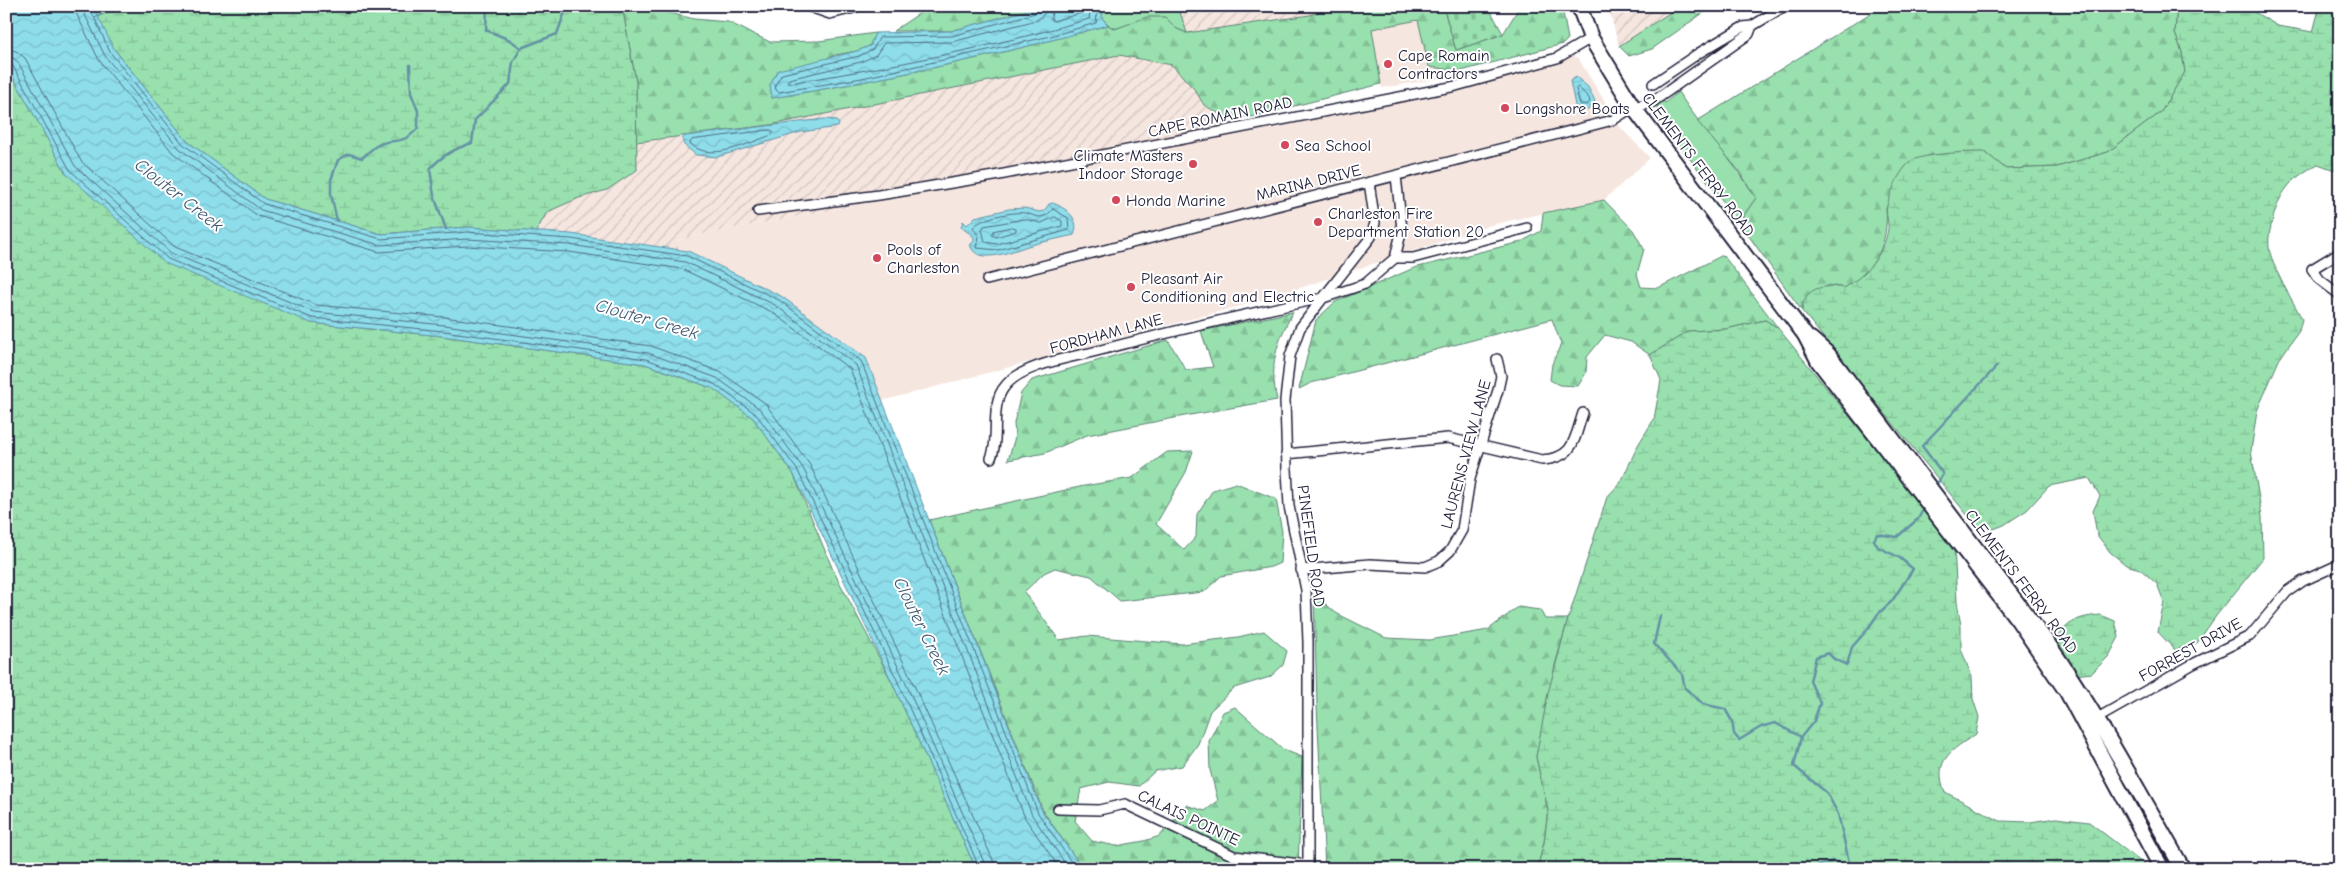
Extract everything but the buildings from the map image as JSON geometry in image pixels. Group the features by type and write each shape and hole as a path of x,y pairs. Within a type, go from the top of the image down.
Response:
{"main road":[{"name":"CLEMENTS FERRY ROAD","path":"1579,6 1591,38 1633,107 1805,334 1828,354 1943,513 2046,641 2074,682 2134,780 2183,869"},
{"name":"CLEMENTS FERRY ROAD","path":"1943,513 2067,692 2162,869"}],"street":[{"path":"807,6 830,14 854,8 855,6"},
{"path":"1653,84 1699,53 1743,27 1752,26 1785,6"},
{"name":"MARINA DRIVE","path":"987,280 1613,120 1633,107 1651,103 1749,34 1752,26"},
{"name":"CAPE ROMAIN ROAD","path":"758,211 878,195 994,176 1456,86 1557,58 1591,38"},
{"path":"1323,298 1366,284 1395,258 1402,229 1396,176"},
{"name":"PINEFIELD ROAD","path":"1308,867 1308,642 1306,590 1289,506 1285,400 1290,356 1300,328 1371,237 1375,223 1370,182"},
{"path":"1395,258 1413,258 1527,228"},
{"path":"2340,252 2312,269 2320,280 2340,295"},
{"name":"FORDHAM LANE","path":"991,458 995,449 994,434 998,402 1004,387 1016,375 1040,366 1189,326 1323,298"},
{"name":"LAURENS VIEW LANE","path":"1301,570 1370,564 1425,567 1439,561 1450,551 1462,530 1470,479 1479,445 1498,390 1501,376 1497,359"},
{"path":"1286,454 1429,438 1448,438 1542,460 1560,458 1570,449 1583,413"},
{"name":"FORREST DRIVE","path":"2096,719 2184,669 2250,636 2287,592 2303,581 2340,564"},
{"name":"CALAIS POINTE","path":"1058,809 1099,810 1125,804 1234,856 1308,867"}],"shaded area":[{"path":"1178,6 1326,6 1326,9 1310,15 1187,33"},
{"path":"1608,6 1680,6 1619,46"},
{"path":"1418,19 1429,67 1461,71 1459,75 1382,88 1372,29"},
{"path":"1119,55 1172,65 1195,90 1204,105 1223,116 1229,117 1236,134 693,236 678,241 678,249 571,234 535,232 547,212 579,198 607,190 636,170 636,142 770,125"},
{"path":"1573,56 1578,58 1621,128 1650,158 1604,200 1495,224 1263,300 882,401 865,358 781,296 688,251 678,249 678,241 693,236 1236,134 1501,78"}],"green space":[{"path":"64,6 622,6 636,82 637,170 607,190 579,198 547,212 536,232 467,227 381,234 265,199 187,141 115,50"},
{"path":"622,6 641,6 694,19 728,22 770,42 819,41 875,33 870,46 857,51 835,55 770,85 772,98 941,66 1025,47 1108,25 1115,29 1147,17 1165,17 1177,29 1187,33 1310,15 1326,9 1326,6 1443,6 1456,50 1503,34 1520,6 1556,6 1563,13 1568,39 1563,44 1461,71 1429,67 1418,20 1372,29 1381,84 1251,117 1223,116 1204,105 1195,90 1172,65 1119,55 770,125 636,142 636,82"},
{"path":"925,6 1043,6 951,31 893,31 923,11"},
{"path":"1103,6 1178,6 1187,33 1177,29 1165,17 1113,29 1102,18"},
{"path":"1443,6 1488,6 1503,34 1456,50"},
{"path":"1680,6 1713,6 1652,49 1629,56 1619,46"},
{"path":"1882,6 2177,6 2175,33 2182,52 2185,72 2161,112 2108,152 2057,167 2006,169 1985,152 1928,156 1886,207 1885,233 1878,255 1872,264 1855,281 1844,288 1829,285 1802,302 1802,311 1739,222 1756,198 1740,172 1697,121"},
{"path":"2177,6 2244,6 2278,26 2313,32 2318,13 2314,6 2340,6 2340,172 2318,164 2300,175 2283,194 2275,211 2270,230 2269,247 2271,256 2281,280 2302,319 2299,331 2279,360 2257,411 2251,451 2262,516 2263,558 2216,616 2197,643 2175,650 2158,632 2164,602 2157,584 2140,569 2126,565 2110,552 2097,535 2093,511 2100,496 2089,478 2049,486 2027,510 2004,525 1981,532 1802,311 1803,303 1811,292 1823,287 1844,288 1866,271 1878,256 1886,239 1888,226 1887,209 1890,195 1899,176 1910,162 1934,155 1985,152 2006,169 2057,167 2108,152 2161,112 2185,72 2182,52 2175,33"},
{"path":"6,64 66,173 311,323 442,336 645,364 712,388 753,418 793,473 833,570 892,682 976,869 6,869"},
{"path":"1678,92 1756,198 1739,222 1659,119 1657,106 1662,99 1665,103"},
{"path":"1604,200 1633,230 1644,249 1637,274 1641,287 1658,288 1723,255 1778,328 1765,320 1726,329 1689,331 1650,355 1631,342 1605,335 1587,357 1586,373 1578,386 1559,385 1550,380 1552,364 1561,344 1552,319 1311,383 1299,389 1316,320 1335,302 1414,268 1521,242 1541,231 1543,213"},
{"path":"1293,312 1278,344 1274,365 1277,400 1087,435 1045,453 1008,460 1015,437 1014,423 1021,393 1032,380 1168,340 1186,370 1213,367 1201,331"},
{"path":"1765,320 1778,328 1954,546 1957,601 1961,626 1961,649 1972,677 1973,699 1979,717 1976,734 1952,751 1943,764 1941,772 1945,792 2000,821 2030,822 2056,818 2089,822 2150,869 1854,869 1850,866 1851,869 1537,869 1544,843 1548,810 1536,757 1548,693 1568,619 1607,497 1621,482 1638,445 1654,419 1661,380 1650,355 1689,331 1726,329"},
{"path":"1193,451 1186,472 1156,524 1184,550 1196,537 1197,514 1213,490 1236,483 1276,499 1282,532 1280,563 1271,567 1221,576 1204,592 1120,601 1091,576 1055,568 1044,573 1024,592 1059,640 1087,636 1182,644 1238,637 1264,631 1287,651 1283,665 1270,677 1234,688 1210,711 1198,744 1182,766 1155,771 1139,786 1109,782 1081,789 1075,821 1092,841 1116,846 1160,836 1186,805 1205,811 1218,801 1210,770 1209,741 1223,712 1235,707 1284,750 1302,757 1298,869 1083,869 1043,811 929,520 1084,486 1132,478 1167,452"},
{"path":"1314,594 1336,613 1386,638 1430,640 1488,630 1518,607 1540,610 1545,619 1568,619 1555,665 1536,757 1548,810 1544,843 1537,869 1325,869"},
{"path":"2101,615 2115,621 2119,637 2109,656 2092,673 2074,675 2052,643 2072,622 2084,617"}],"water":[{"name":"Clouter Creek","path":"6,6 93,6 114,49 187,141 265,199 381,234 467,227 571,234 688,251 781,296 866,358 1042,811 1083,869 976,869 892,682 793,473 753,418 712,388 645,364 442,336 311,323 165,263 66,173 6,64"},
{"path":"1043,6 1103,6 1102,18 1108,25 1025,47 941,66 772,98 770,85 778,70 857,51 870,46 875,33 951,31"},
{"path":"1576,77 1588,87 1595,101 1588,110 1580,111 1577,115 1570,81"},
{"path":"824,119 836,120 839,124 838,127 801,132 717,157 696,155 684,145 682,139 685,136"},
{"path":"1053,203 1067,211 1074,219 1076,229 1074,235 990,256 974,252 970,245 974,241 974,237 961,227 963,221 967,225 975,217 1009,209 1025,208 1039,212 1044,211 1049,204"}],"waterway":[{"path":"96,17 108,11 130,6"},
{"path":"487,6 486,30 510,40 521,48"},
{"path":"446,229 434,196 430,169 449,153 472,143 475,120 510,84 513,62 521,48 557,34 567,6"},
{"path":"337,221 331,194 331,180 338,160 349,154 362,158 378,145 407,138 418,128 418,111 411,93 410,65"},
{"path":"1935,487 1943,474 1922,446 1997,366"},
{"path":"1850,866 1838,814 1827,793 1794,766 1801,737 1814,721 1820,703 1810,681 1816,657 1828,653 1834,659 1847,665 1852,647 1878,614 1892,601 1913,569 1900,558 1878,547 1874,540 1877,534 1897,537 1918,519 1924,508"},
{"path":"1660,616 1654,644 1682,674 1685,688 1703,704 1725,709 1732,721 1734,734 1739,740 1761,727 1775,723 1801,737"},
{"path":"1807,869 1833,861 1849,866"}],"place":[{"name":"Cape Romain Contractors","path":"1388,64"},
{"name":"Longshore Boats","path":"1505,108"},
{"name":"Sea School","path":"1285,145"},
{"name":"Climate Masters Indoor Storage","path":"1193,164"},
{"name":"Honda Marine","path":"1116,200"},
{"name":"Charleston Fire Department Station 20","path":"1318,222"},
{"name":"Pools of Charleston","path":"877,258"},
{"name":"Pleasant Air Conditioning and Electric","path":"1131,287"}]}
